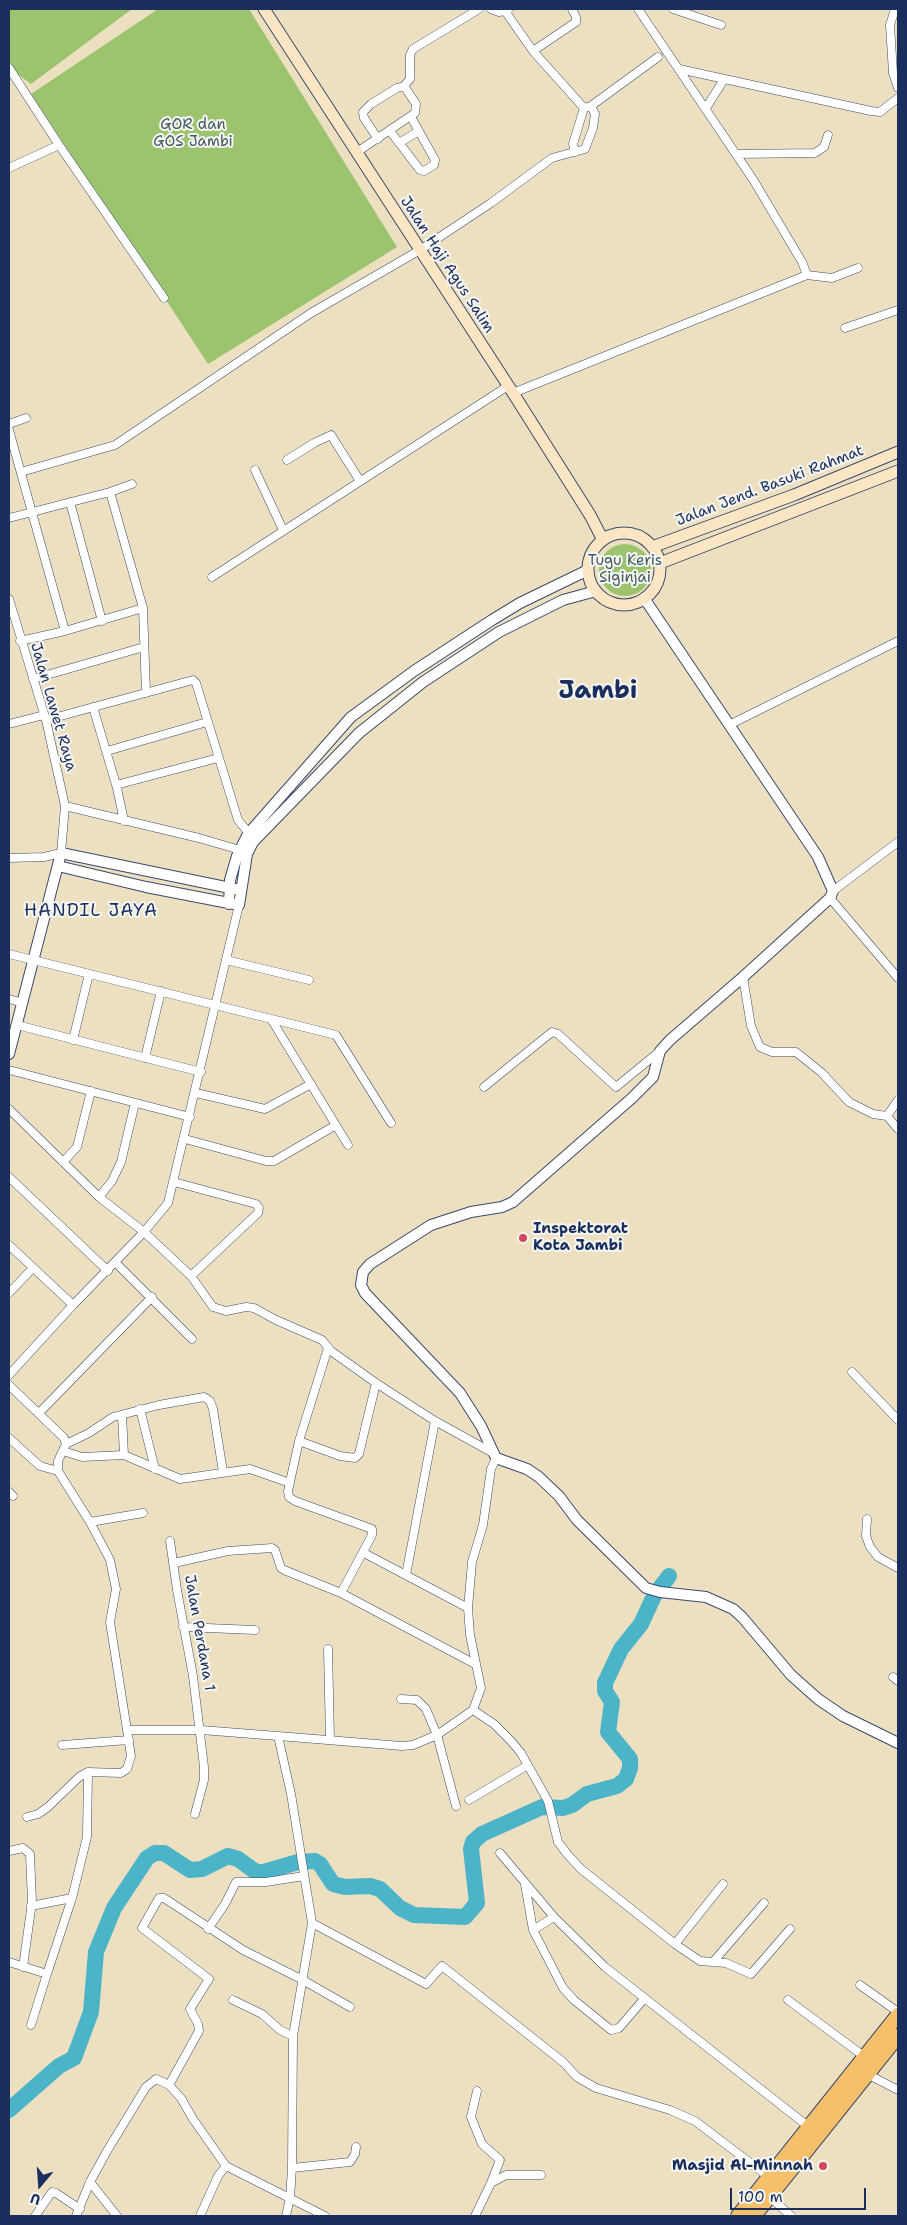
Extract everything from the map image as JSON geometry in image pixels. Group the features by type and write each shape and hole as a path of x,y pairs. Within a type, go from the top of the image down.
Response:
{"highway":[{"path":"754,2216 770,2197 865,2057 898,2014"},
{"path":"738,2216 769,2177 867,2074 898,2036"}],"main road":[{"name":"Jalan Haji Agus Salim","path":"264,9 357,152 370,176 511,390 590,515 603,540"},
{"name":"Jalan Jend. Basuki Rahmat","path":"652,547 794,495 898,452"},
{"name":"Jalan Jend. Basuki Rahmat","path":"660,563 898,471"},
{"path":"624,533 644,539 652,547 660,563 656,584 644,598 624,605 613,603 596,591 588,570 594,548 603,540 624,533"}],"street":[{"path":"378,139 364,118 363,112 371,104 397,88 404,86 410,79 410,56 414,49 478,9"},
{"path":"21,472 115,445 311,314 420,250 552,158 585,149 593,128 595,114 533,52 507,10 491,9"},
{"path":"533,52 576,22 572,9"},
{"path":"638,9 737,154 802,262 806,275"},
{"path":"673,9 720,26"},
{"path":"895,9 890,25 893,73 898,88"},
{"path":"575,152 573,144 588,107 658,57"},
{"path":"9,68 59,146 164,298"},
{"path":"679,69 871,111 880,112 898,98"},
{"path":"706,108 723,80"},
{"path":"357,152 411,117 417,109 404,86"},
{"path":"390,131 420,170 424,171 434,165 435,160 411,117"},
{"path":"399,143 419,131"},
{"path":"737,154 815,153 824,147 828,135"},
{"path":"9,168 59,146"},
{"path":"212,577 360,482 511,390 806,275 832,278 858,268"},
{"path":"845,328 898,310"},
{"path":"9,424 26,418"},
{"path":"9,430 65,631"},
{"path":"288,460 330,435 360,482"},
{"path":"255,470 284,530"},
{"path":"9,518 110,492 132,484"},
{"path":"110,492 143,608 146,693"},
{"path":"70,502 102,621"},
{"path":"234,905 240,890 247,854 253,836 267,811 351,717 414,671 520,602 588,570"},
{"path":"9,1375 73,1305 108,1271 168,1203 196,1093 236,918 229,888 240,850 253,836 273,822 359,733 423,682 527,616 563,600 596,591"},
{"path":"644,598 823,866 832,894 898,978"},
{"name":"Jalan Lawet Raya","path":"9,599 11,616 45,717 65,806 61,853"},
{"path":"20,641 65,631 143,608"},
{"path":"730,725 898,641"},
{"path":"32,679 144,647"},
{"path":"9,724 93,707 193,680 196,683 238,820 253,836"},
{"path":"93,707 116,785 124,821"},
{"path":"106,751 207,722"},
{"path":"116,785 218,758"},
{"path":"65,806 199,838 240,850"},
{"path":"484,1087 552,1032 558,1034 616,1088 743,977 832,894 898,842"},
{"path":"9,858 44,857 61,853 240,890"},
{"path":"9,1054 61,853"},
{"path":"44,857 58,866 234,905"},
{"path":"146,887 149,872"},
{"path":"9,954 336,1035 391,1123"},
{"path":"226,960 309,980"},
{"path":"73,1040 89,974"},
{"path":"743,977 751,1026 760,1047 772,1052 796,1052 822,1073 849,1102 873,1114 887,1116 898,1129"},
{"path":"145,1058 161,992"},
{"path":"9,999 23,1004"},
{"path":"271,1019 348,1145"},
{"path":"16,1025 201,1072"},
{"path":"127,1730 201,1730 402,1746 413,1745 437,1735 473,1710 481,1688 470,1636 468,1608 472,1562 483,1525 494,1455 481,1426 460,1393 366,1293 361,1279 370,1264 431,1225 471,1212 497,1208 513,1202 632,1098 652,1077 660,1051"},
{"path":"9,1070 190,1117"},
{"path":"196,1093 265,1109 311,1084"},
{"path":"63,1162 77,1147 91,1091"},
{"path":"887,1116 898,1100"},
{"path":"99,1197 119,1168 135,1103"},
{"path":"9,1109 99,1197 144,1232 191,1276 213,1307 220,1311 233,1311 246,1307 254,1308 322,1340 328,1348 434,1422 494,1455 527,1469 539,1477 559,1496 577,1520 646,1588 660,1592 706,1597 733,1609 791,1675 818,1699 844,1716 898,1744"},
{"path":"184,1139 266,1161 274,1161 336,1125"},
{"path":"9,1177 108,1271"},
{"path":"174,1182 256,1204 259,1208 258,1213 191,1276"},
{"path":"9,1245 73,1305"},
{"path":"115,1262 192,1338"},
{"path":"9,1293 33,1268"},
{"path":"38,1413 152,1297"},
{"path":"328,1348 299,1441 288,1491 290,1497 295,1501 372,1529 372,1535 364,1553 341,1593"},
{"path":"852,1372 898,1420"},
{"path":"299,1441 340,1456 355,1458 359,1454 376,1383"},
{"path":"9,1385 64,1438 65,1448"},
{"path":"27,1816 38,1814 48,1807 79,1777 88,1772 121,1773 127,1769 130,1763 130,1740 110,1622 116,1589 114,1574 110,1560 90,1522 58,1471 58,1461 65,1448 107,1420 122,1414 204,1397 208,1399 213,1409 222,1472"},
{"path":"140,1409 155,1469"},
{"path":"122,1414 124,1455"},
{"path":"406,1575 434,1422"},
{"path":"9,1438 40,1466 58,1471"},
{"path":"65,1448 82,1457 124,1455 180,1479 250,1469 290,1483"},
{"path":"90,1522 144,1513"},
{"path":"867,1519 866,1536 870,1547 878,1558 898,1568"},
{"name":"Jalan Perdana 1","path":"170,1541 201,1730 204,1780 195,1814"},
{"path":"174,1563 228,1551 272,1548 275,1550 281,1568 284,1570 341,1593 475,1664"},
{"path":"364,1553 468,1608"},
{"path":"183,1627 255,1630"},
{"path":"328,1649 330,1740"},
{"path":"401,1699 417,1700 423,1704 437,1735 456,1806"},
{"path":"473,1710 512,1740 548,1801 558,1842 568,1855 581,1869 675,1944 700,1960 726,1963 751,1974 790,1929"},
{"path":"278,1736 301,1853 312,1923 301,1979 293,2036 292,2168 290,2198 286,2216"},
{"path":"62,1745 130,1740"},
{"path":"469,1800 528,1765"},
{"path":"32,2024 72,1898 86,1837 88,1772"},
{"path":"9,1851 23,1848 30,1854 32,1906 22,1967"},
{"path":"500,1853 554,1917 605,1967 777,2100 814,2131"},
{"path":"208,1929 225,1904 236,1882 266,1882 304,1874"},
{"path":"525,1883 533,1930 563,1988 606,2028 611,2030 619,2028 644,1999"},
{"path":"675,1944 723,1884"},
{"path":"169,2085 199,2031 198,2024 190,2009 209,1979 144,1930 143,1925 162,1897 208,1929 243,1950 301,1979 350,2007"},
{"path":"32,1906 72,1898"},
{"path":"713,1962 764,1903"},
{"path":"533,1930 554,1917"},
{"path":"312,1923 426,1984 442,1966 542,2045 578,2077 596,2088 670,2110 695,2121 769,2177"},
{"path":"9,1962 47,1974"},
{"path":"860,1985 898,2014"},
{"path":"233,2000 262,2014 280,2030 293,2036"},
{"path":"788,2000 865,2057"},
{"path":"867,2074 898,2090"},
{"path":"35,2216 54,2192 78,2213 90,2182 146,2087 156,2079 169,2085 181,2098 226,2166 326,2216"},
{"path":"476,2216 500,2160 482,2144 471,2117 477,2091"},
{"path":"292,2168 350,2162 355,2154 356,2146"},
{"path":"200,2216 218,2176 226,2166"},
{"path":"491,2183 506,2175 541,2175"},
{"path":"90,2182 117,2216"},
{"path":"770,2197 791,2216"}],"green space":[{"path":"9,9 132,9 31,84 9,68"},
{"name":"GOR dan GOS Jambi","path":"158,9 249,9 397,247 208,364 31,94"},
{"name":"Tugu Keris Siginjai","path":"620,544 630,544 640,548 647,555 651,570 647,585 640,592 630,596 620,596 610,592 603,585 599,575 599,565 603,555 610,548"}],"waterway":[{"path":"9,2110 59,2066 74,2058 91,2012 96,1952 114,1908 147,1858 155,1853 164,1853 190,1870 202,1869 228,1856 238,1859 256,1872 264,1872 298,1862 315,1861 320,1864 333,1884 345,1887 370,1886 380,1889 400,1908 414,1915 465,1917 477,1903 471,1849 473,1842 482,1834 542,1807 563,1808 572,1805 587,1794 617,1786 626,1779 630,1768 630,1759 608,1732 612,1702 605,1691 605,1683 621,1649 641,1624 654,1596 669,1576"}],"place":[{"name":"Inspektorat Kota Jambi","path":"523,1238"},
{"name":"Masjid Al-Minnah","path":"823,2166"}],"district":[{"name":"Jambi","path":"598,691"},
{"name":"HANDIL JAYA","path":"91,911"}]}
